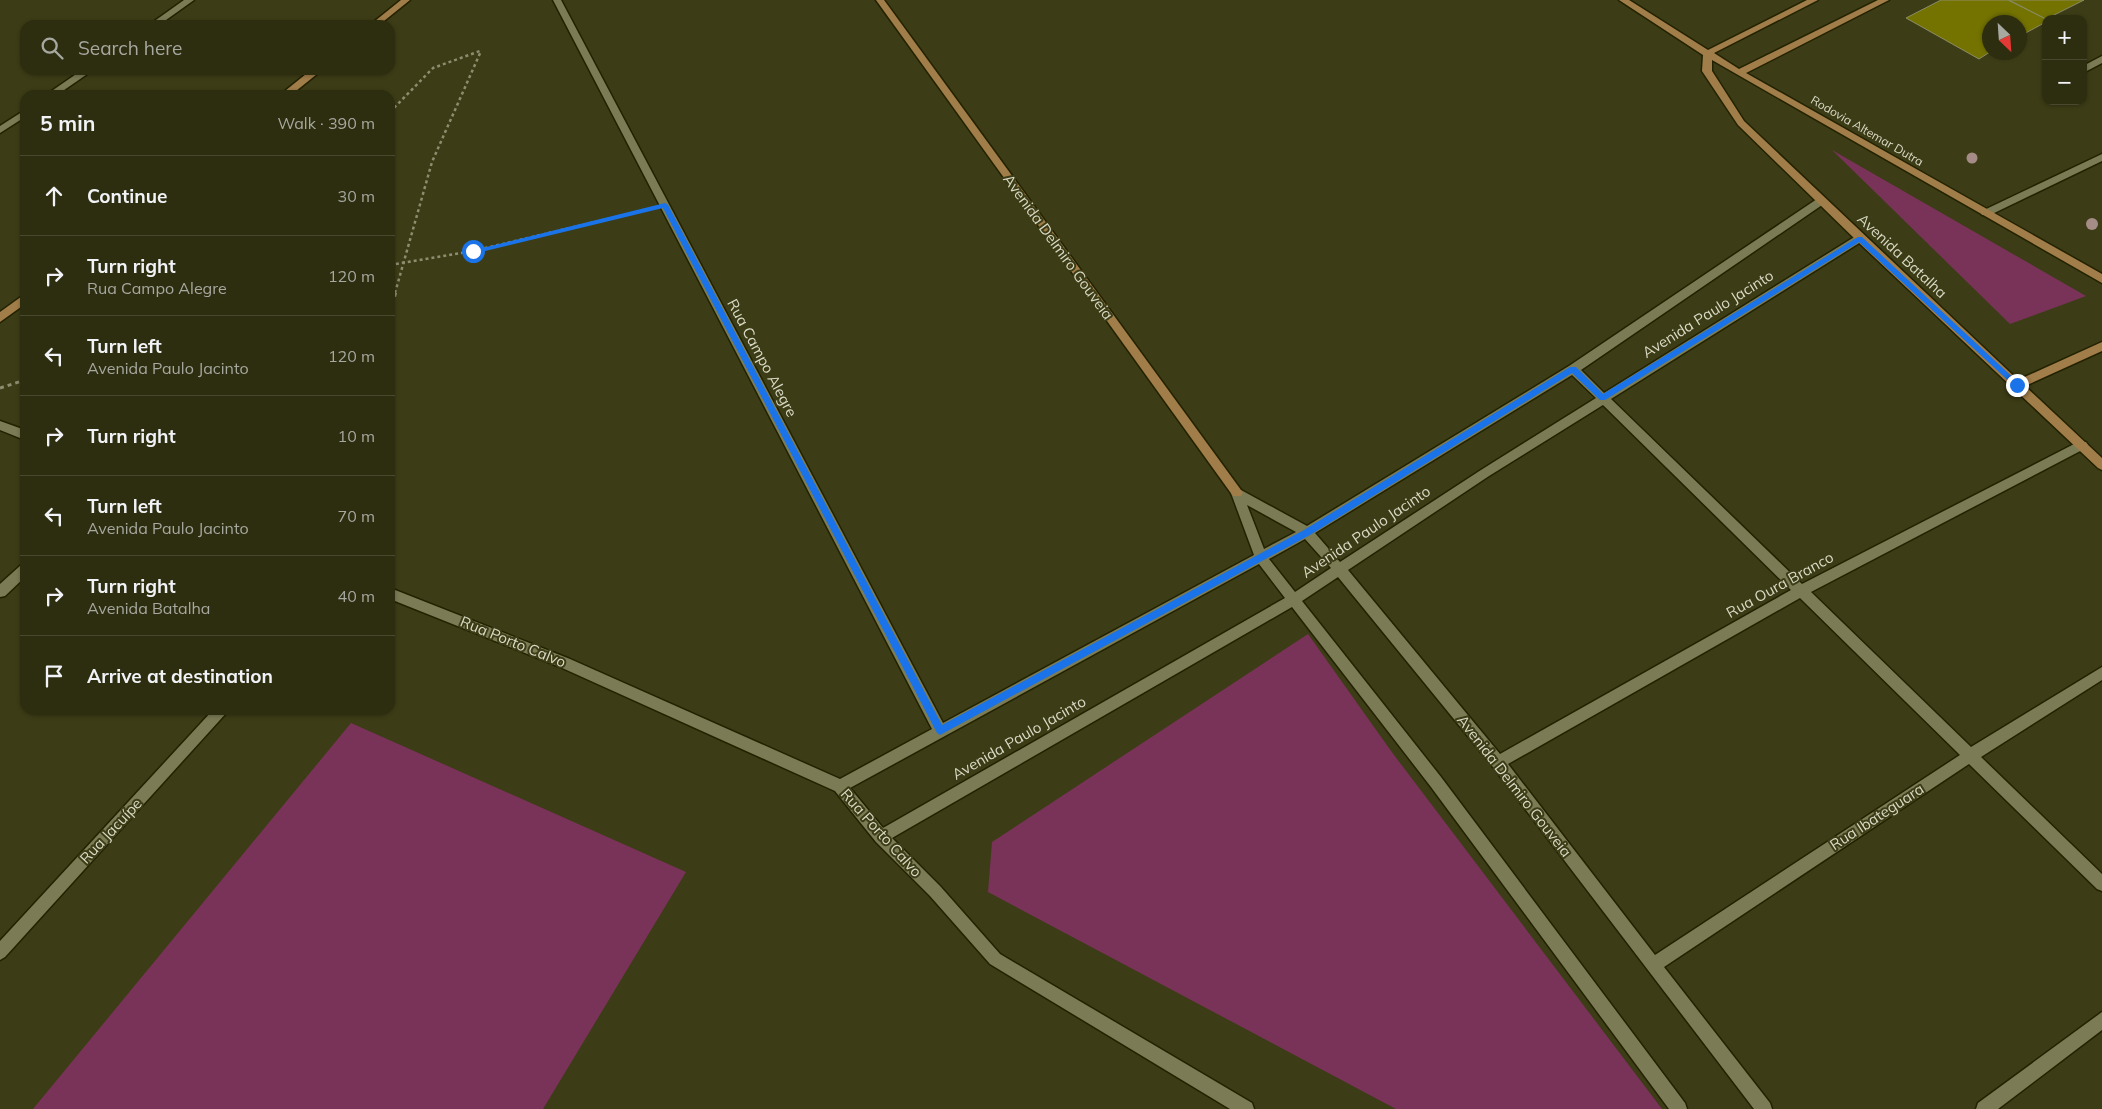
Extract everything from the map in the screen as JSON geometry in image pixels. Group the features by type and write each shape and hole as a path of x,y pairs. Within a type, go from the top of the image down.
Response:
{"street":[{"path":"160,20 190,0"},
{"path":"380,20 406,0"},
{"name":"Rua Campo Alegre","path":"557,0 940,730"},
{"name":"Avenida Delmiro Gouveia","path":"880,0 1237,493 1261,558 1442,790 1679,1109"},
{"name":"Rodovia Altemar Dutra","path":"1623,0 1739,73 2102,279"},
{"path":"1708,53 1814,0"},
{"path":"1739,73 1885,0"},
{"name":"Avenida Batalha","path":"1708,53 1707,71 1741,123 1860,238 2102,465"},
{"path":"2087,68 2102,59"},
{"path":"58,90 81,75"},
{"path":"291,90 311,75"},
{"path":"0,130 20,116"},
{"path":"1986,213 2102,157"},
{"name":"Avenida Paulo Jacinto","path":"840,786 1307,532 1573,369 1821,201"},
{"name":"Avenida Paulo Jacinto","path":"881,837 1294,599 1603,398 1860,238"},
{"path":"0,318 20,302"},
{"path":"2017,385 2102,346"},
{"path":"1573,369 2102,884"},
{"path":"0,425 20,432"},
{"name":"Rua Oura Branco","path":"1498,762 1801,591 2082,445"},
{"name":"Avenida Delmiro Gouveia","path":"1237,493 1307,532 1339,569 1498,762 1764,1109"},
{"path":"0,592 20,574"},
{"name":"Rua Porto Calvo","path":"395,594 565,663 840,786 881,837 935,891 995,959 1246,1109"},
{"name":"Rua Ibateguara","path":"1653,965 1971,755 2102,673"},
{"name":"Rua Jacuípe","path":"0,952 217,715"},
{"path":"1984,1109 2102,1020"}],"path":[{"path":"395,107 433,68 481,51 432,162 395,295"},
{"path":"395,264 473,251 665,205"},
{"path":"0,388 20,382"}],"shaded area":[{"path":"1832,150 2086,296 2010,324"},
{"path":"1308,634 1391,751 1662,1109 1396,1109 988,892 992,842"},
{"path":"351,723 686,872 543,1109 33,1109"}],"building":[{"path":"1941,0 2008,0 2042,17 2042,24 2027,32 2027,15 1982,15 1982,57 1979,59 1906,18"},
{"path":"2009,0 2084,0 2054,15 2042,15 2042,17"}],"route":[{"path":"473,251 665,205 940,730 1307,532 1573,369 1603,398 1860,238 2017,385"}]}
